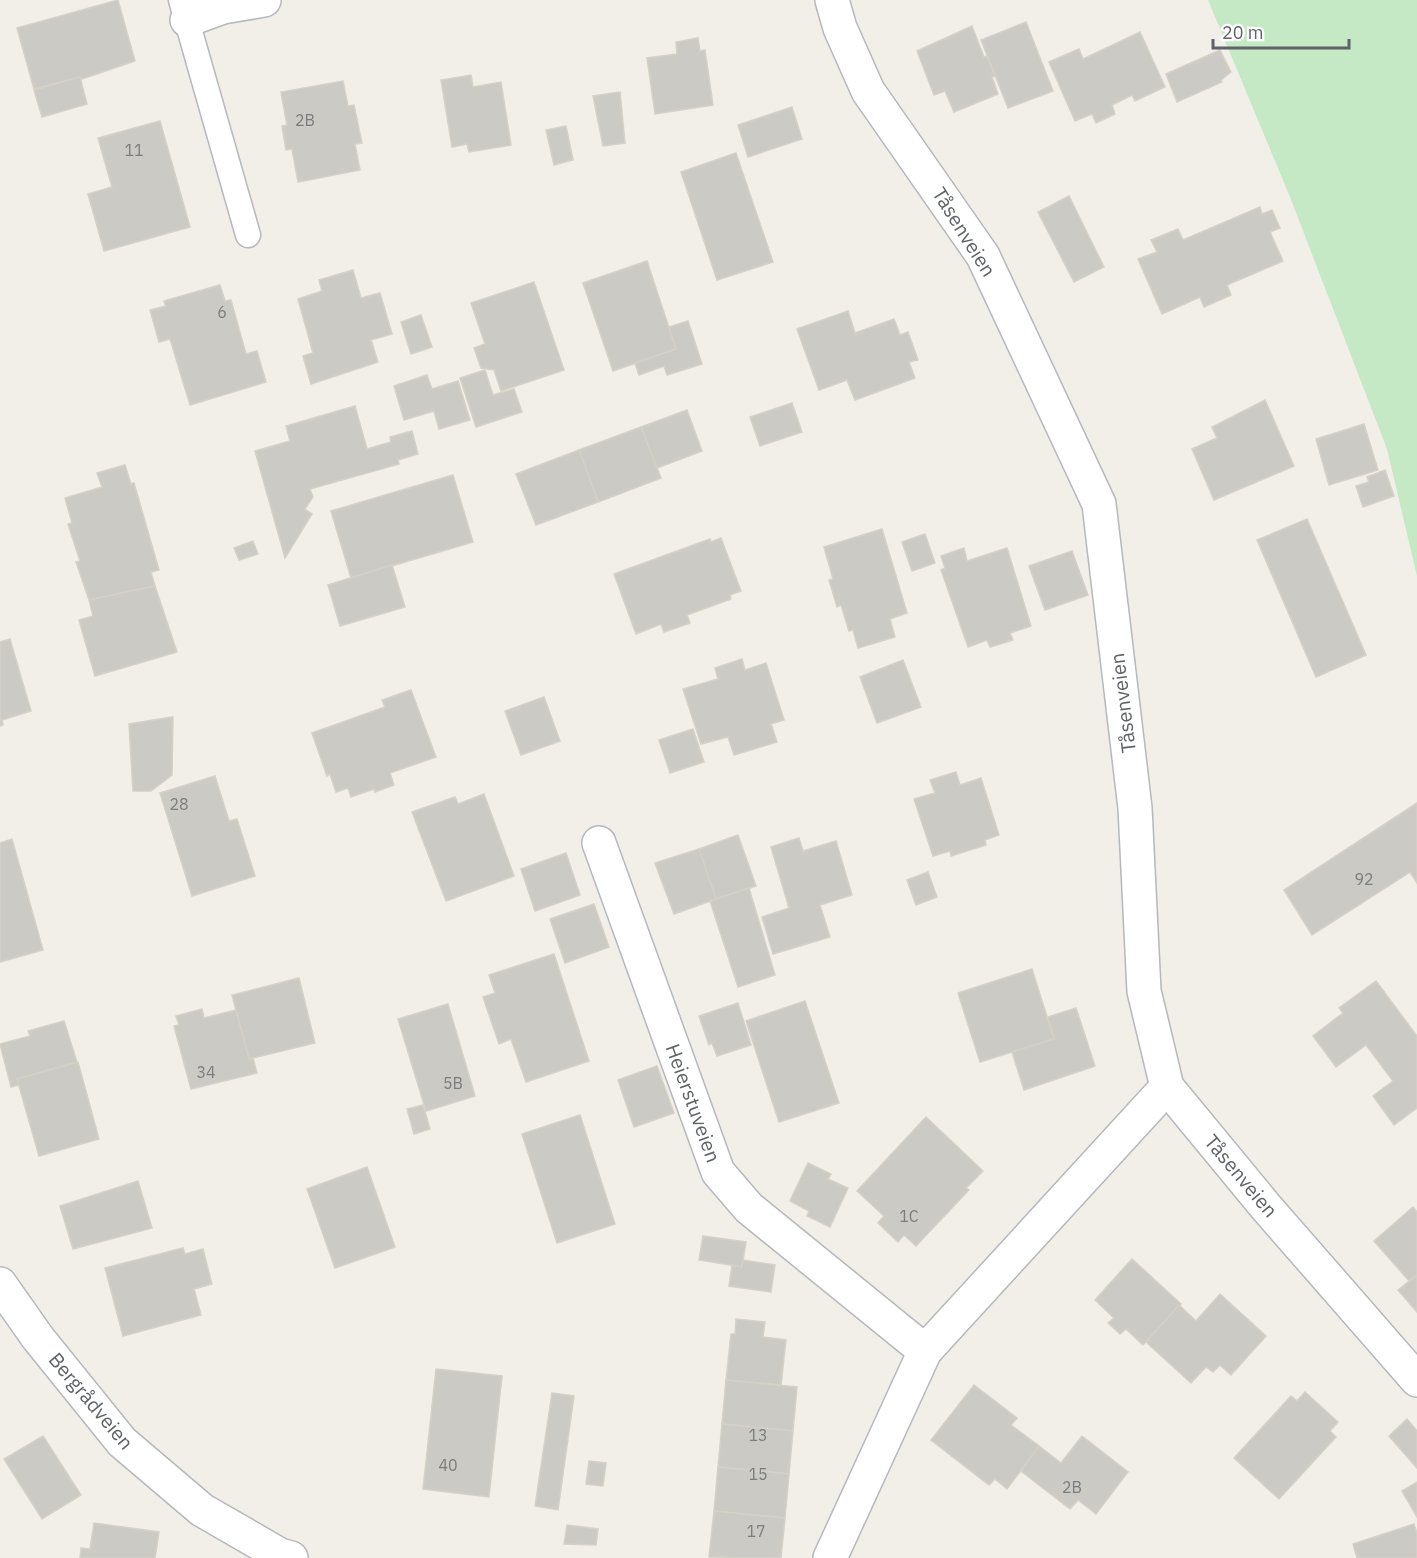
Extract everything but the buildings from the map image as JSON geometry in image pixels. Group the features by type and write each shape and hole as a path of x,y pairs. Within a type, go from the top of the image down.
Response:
{"street":[{"path":"184,10 223,7 264,0"},
{"name":"Tåsenveien","path":"832,0 840,28 868,91 983,256 1099,504 1136,808 1144,991 1167,1087 1266,1207 1417,1380"},
{"name":"Heierstuveien","path":"599,843 718,1172 749,1209 926,1351"},
{"path":"830,1558 926,1351 1167,1087"},
{"name":"Bergrådveien","path":"0,1284 38,1338 122,1442 202,1510 291,1558"}],"lane":[{"path":"184,10 248,235"}],"green space":[{"path":"1208,0 1417,0 1417,576 1387,449 1290,197"}]}
